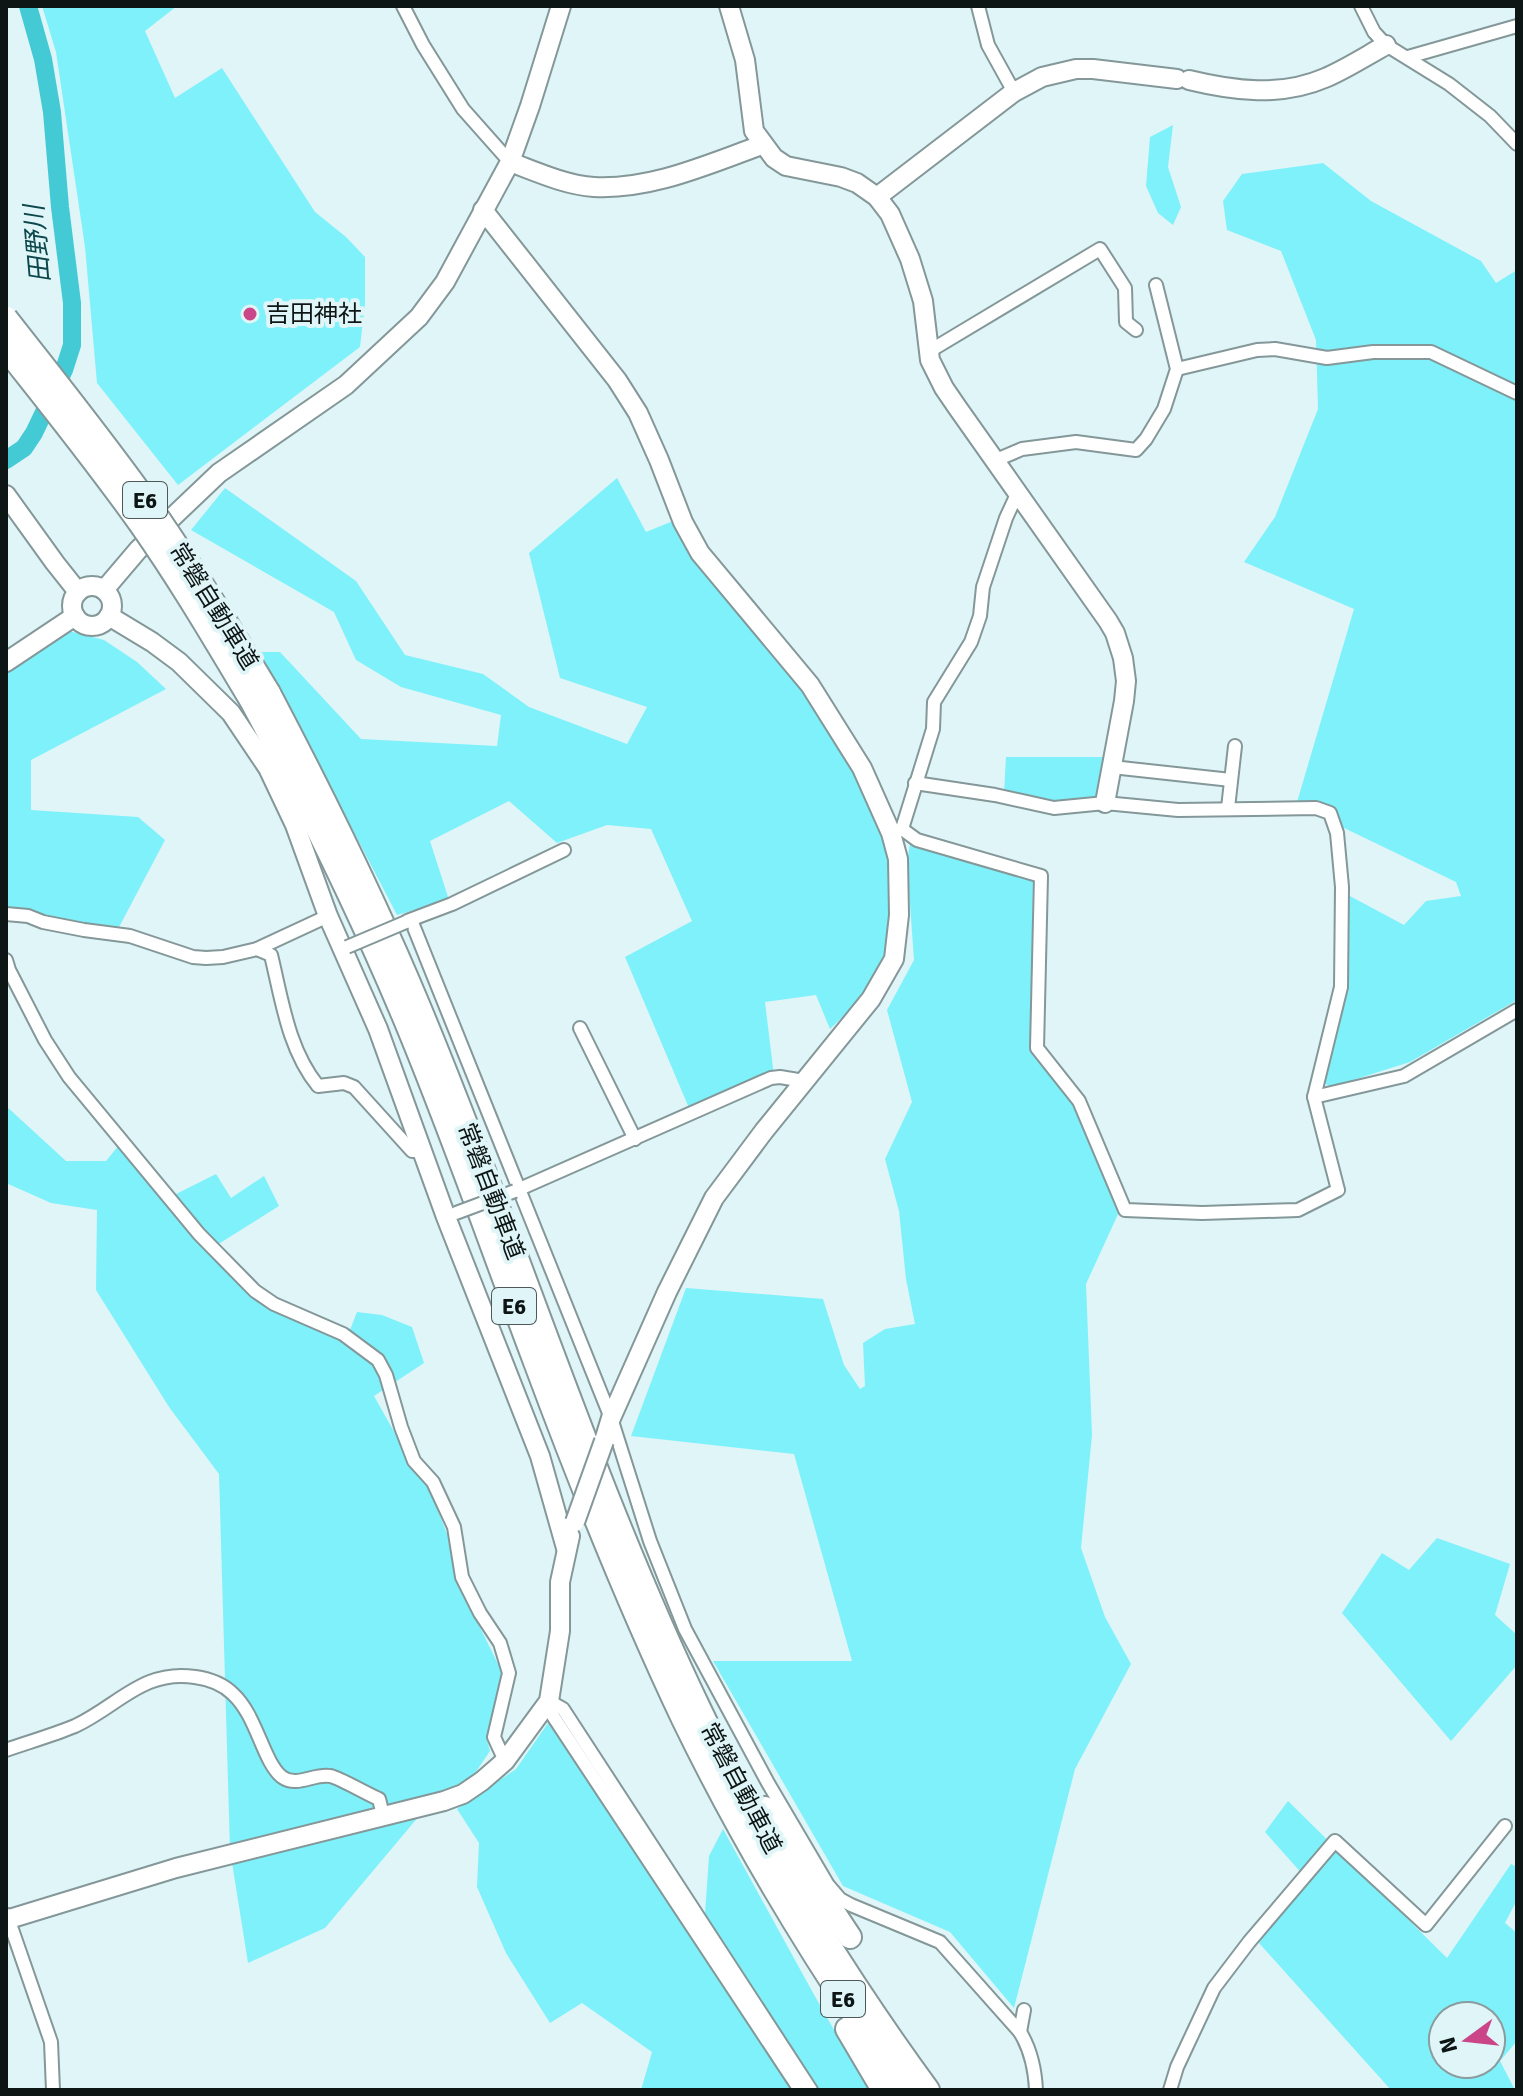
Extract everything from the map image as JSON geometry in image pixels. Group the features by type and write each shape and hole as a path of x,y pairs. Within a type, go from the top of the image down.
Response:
{"highway":[{"name":"常磐自動車道","path":"6,318 100,437 210,596 365,925 399,1005 613,1562 655,1657 721,1793 784,1907 905,2090"},
{"name":"常磐自動車道","path":"6,349 86,448 143,527 324,797 380,914 421,1010 630,1554 671,1649 718,1747 799,1895 856,1987 928,2090"},
{"path":"671,1649 767,1811 850,1937"},
{"path":"784,1907 824,1988 883,2090"}],"street":[{"path":"403,6 463,109 510,162 564,181 593,187 627,185 654,182 762,145"},
{"path":"104,590 138,550 219,473 346,385 419,317 445,282 510,162 561,6"},
{"path":"729,6 745,60 754,131 762,145 786,166 857,183 877,197 890,214 910,259 923,301 928,352 935,372 1115,633 1126,681 1105,803"},
{"path":"978,6 988,45 1014,92"},
{"path":"1361,6 1374,32 1386,45 1471,100 1517,144"},
{"path":"1408,57 1517,26"},
{"path":"877,197 1014,92 1042,77 1076,69 1113,70 1260,91 1295,87 1325,78 1386,45"},
{"path":"483,210 617,380 638,413 683,522 700,553 810,685 897,831 917,840 1041,876 1037,1048 1079,1101 1125,1210 1202,1213 1298,1210 1338,1190 1314,1097 1341,987 1342,887 1337,833 1330,813 1316,808 1178,810 1105,803 1054,808 915,783"},
{"path":"928,352 1100,249 1125,288 1126,322 1136,330"},
{"path":"996,460 1022,449 1076,442 1136,450 1164,409 1177,369 1156,285"},
{"path":"1177,369 1257,350 1275,349 1327,358 1373,352 1431,352 1517,393"},
{"path":"800,2090 553,1716 549,1701 560,1631 560,1582 566,1548 611,1418 667,1292 714,1198 871,999 894,959 899,915 897,831 933,729 934,702 971,642 980,616 983,587 1018,492"},
{"path":"6,496 78,592"},
{"path":"88,586 104,590 111,599 109,616 101,623 84,623 75,616 72,606 78,592 88,586"},
{"path":"6,662 75,616"},
{"path":"109,616 179,662 231,713 268,768 295,825 328,916 345,948 422,1151 451,1215 540,1456 566,1548"},
{"path":"1228,808 1235,746"},
{"path":"1112,767 1231,780"},
{"path":"345,948 452,904 564,850"},
{"path":"6,915 28,916 43,922 130,936 193,957 223,957 257,949 328,916"},
{"path":"409,921 611,1418 650,1541 685,1629 768,1783 828,1885 840,1899 851,1905 940,1942 1020,2032 1033,2062 1036,2090"},
{"path":"257,949 271,955 296,1051 318,1086 344,1083 354,1087 412,1151 422,1151"},
{"path":"6,960 45,1040 69,1077 199,1234 255,1291 274,1304 343,1334 378,1360 386,1375 414,1461 433,1482 454,1527 462,1577 500,1643 505,1658 509,1673 494,1737 505,1761"},
{"path":"1314,1097 1404,1076 1517,1010"},
{"path":"580,1028 635,1139"},
{"path":"451,1215 517,1190 771,1078 804,1081"},
{"path":"6,1750 75,1726 129,1691 151,1681 166,1676 197,1677 223,1686 244,1705 280,1775 286,1779 308,1780 330,1776 379,1799 383,1815"},
{"path":"53,2090 51,2042 7,1918 176,1868 463,1794 505,1761 549,1701"},
{"path":"549,1701 563,1709 811,2090"},
{"path":"1170,2090 1177,2067 1214,1988 1335,1841 1426,1925 1505,1826"},
{"path":"1020,2032 1024,2010"}],"shaded area":[{"path":"42,6 177,6 145,31 175,98 222,68 315,212 365,257 365,303 360,347 178,485 97,383 85,247 56,52"},
{"path":"1173,125 1168,167 1181,207 1173,225 1158,213 1146,186 1150,137"},
{"path":"1323,163 1371,201 1481,261 1496,283 1517,270 1517,1000 1410,1062 1331,1087 1322,1082 1345,988 1348,895 1404,925 1426,901 1461,896 1456,882 1340,826 1333,808 1297,802 1354,609 1244,562 1275,517 1318,409 1316,340 1281,251 1227,230 1223,201 1242,174"},
{"path":"617,478 646,532 673,521 805,688 858,770 892,861 892,914 886,957 863,997 830,1029 816,995 765,1002 774,1076 689,1108 625,957 692,921 651,829 607,825 557,843 509,801 430,841 449,900 397,915 260,652 280,652 361,739 497,746 501,715 401,687 356,660 334,612 191,530 225,488 356,581 405,655 483,674 529,707 627,744 647,707 560,678 529,553"},
{"path":"69,631 104,640 137,662 166,689 31,760 31,810 138,817 165,840 118,929 6,914 6,668"},
{"path":"1006,757 1106,757 1097,796 1053,803 1004,793"},
{"path":"910,844 1033,880 1031,1048 1075,1108 1119,1212 1086,1284 1092,1435 1081,1548 1105,1617 1131,1664 1075,1769 1014,2008 950,1932 843,1886 713,1661 852,1661 794,1454 631,1436 686,1288 823,1299 844,1365 860,1389 865,1386 863,1343 885,1329 915,1324 906,1279 899,1211 885,1159 912,1102 887,1010 914,960 907,861"},
{"path":"6,1106 66,1161 106,1161 119,1145 153,1188 176,1194 216,1174 231,1198 264,1176 279,1206 209,1250 230,1275 252,1295 346,1340 357,1312 382,1315 412,1327 424,1363 374,1396 410,1460 428,1485 447,1534 456,1579 502,1672 487,1740 490,1751 473,1776 435,1797 325,1928 248,1963 230,1850 219,1474 169,1407 96,1290 97,1210 51,1203 6,1183"},
{"path":"1437,1538 1510,1564 1495,1615 1517,1635 1517,1665 1451,1741 1342,1613 1382,1553 1409,1570"},
{"path":"548,1723 689,1928 705,1914 709,1856 723,1829 868,2090 641,2090 652,2052 582,2003 550,2023 506,1953 477,1887 479,1843 457,1809 516,1769"},
{"path":"1288,1801 1447,1958 1511,1864 1517,1867 1517,1900 1505,1923 1517,1933 1517,2041 1507,2053 1507,2000 1427,2000 1427,2080 1507,2080 1507,2075 1515,2090 1391,2090 1259,1943 1305,1877 1265,1832"}],"waterway":[{"name":"田野川","path":"6,460 24,448 34,433 64,370 72,345 72,303 52,112 43,59 28,6"}],"place":[{"name":"吉田神社","path":"250,314"}]}
